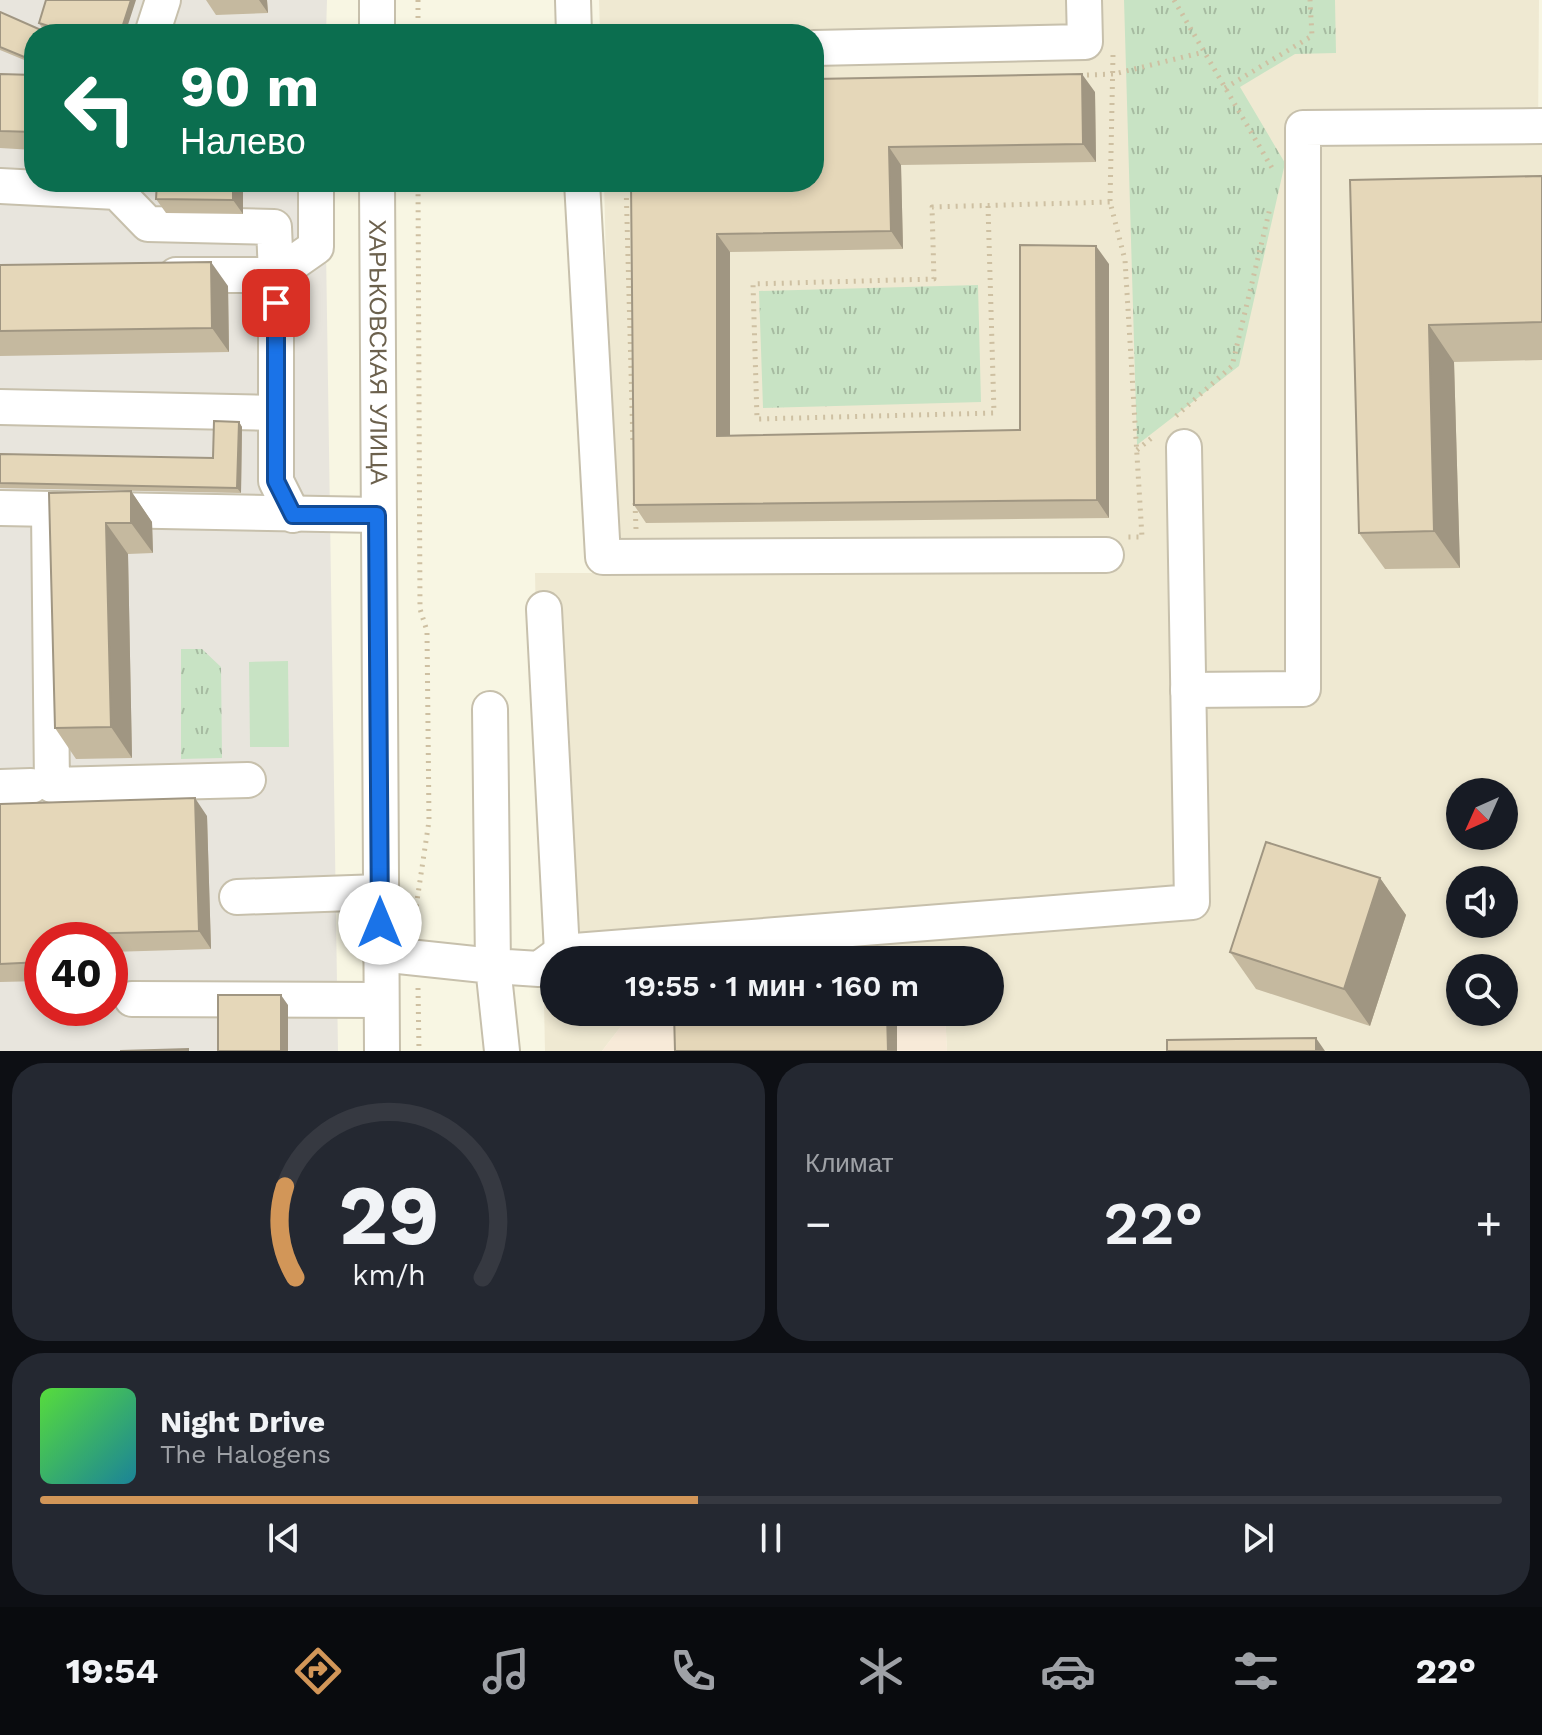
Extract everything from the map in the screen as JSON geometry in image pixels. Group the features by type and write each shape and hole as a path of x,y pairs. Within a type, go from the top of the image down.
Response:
{"street":[{"path":"155,24 163,0"},
{"path":"377,0 377,24"},
{"path":"573,0 574,24"},
{"path":"824,48 1085,42 1084,0"},
{"path":"1188,690 1303,689 1303,128 1542,126"},
{"path":"0,186 24,187"},
{"path":"117,192 148,224 274,227 276,481 293,515"},
{"path":"138,275 276,275 316,247 316,192"},
{"name":"ХАРЬКОВСКАЯ УЛИЦА","path":"377,192 382,1051"},
{"path":"583,192 603,557 1116,546"},
{"path":"0,407 276,413"},
{"path":"638,946 1192,902 1188,690 1172,432"},
{"path":"0,508 377,515"},
{"path":"49,511 52,785 248,780"},
{"path":"544,609 562,946"},
{"path":"490,709 493,966 502,1051"},
{"path":"237,897 380,892"},
{"path":"380,954 540,968"},
{"path":"132,999 381,1000"}],"path":[{"path":"418,0 418,24"},
{"path":"1174,0 1277,177"},
{"path":"1225,88 1312,36 1310,0"},
{"path":"1113,45 1110,202 1125,260 1142,537 1116,546"},
{"path":"418,192 420,609 427,631 429,821 414,923 418,959 419,1051"},
{"path":"626,192 633,449"},
{"path":"988,206 994,413 757,419 753,284 934,279 932,207 1110,202"},
{"path":"1137,451 1172,432 1232,366 1270,206"},
{"path":"635,496 636,543"}],"shaded area":[{"path":"0,0 327,0 326,24 24,24 24,192 325,192 338,1051 0,1051"},
{"path":"599,0 1539,0 1538,138 1542,139 1542,1051 947,1051 946,1026 1004,1026 1004,946 543,946 535,573 614,573 604,192 824,192 824,24 600,24"},
{"path":"544,1026 621,1026 602,1051 545,1051"},
{"path":"621,1026 946,1026 947,1051 602,1051"}],"green space":[{"path":"1124,0 1335,0 1336,53 1295,54 1240,87 1285,163 1239,366 1137,445"},
{"path":"978,285 981,402 763,408 759,291"},
{"path":"181,649 202,649 221,667 222,758 181,759"},
{"path":"288,661 289,747 250,747 249,662"}],"building":[{"path":"46,0 131,0 123,24 39,23"},
{"path":"0,12 27,24 24,24 24,57 0,47"},
{"path":"0,74 24,75 24,132 0,131"},
{"path":"1082,74 1083,144 889,147 891,231 717,234 717,436 1020,430 1020,245 1096,246 1097,500 634,505 631,192 824,192 824,79"},
{"path":"1542,176 1542,322 1429,325 1434,531 1359,533 1350,180"},
{"path":"156,192 233,192 233,200 156,199"},
{"path":"211,262 212,328 0,331 0,265"},
{"path":"214,421 239,422 237,488 0,483 0,454 213,458"},
{"path":"131,491 131,523 106,523 111,727 55,728 49,493"},
{"path":"195,798 199,931 128,933 128,922 24,922 24,963 0,964 0,804"},
{"path":"1266,842 1380,878 1344,989 1230,952"},
{"path":"218,995 281,995 281,1051 218,1051"},
{"path":"674,1026 887,1026 888,1051 675,1051"},
{"path":"1316,1038 1316,1051 1167,1051 1167,1040"},
{"path":"188,1049 188,1051 120,1051"}],"route":[{"path":"276,303 276,481 293,515 377,515 380,923"}]}
